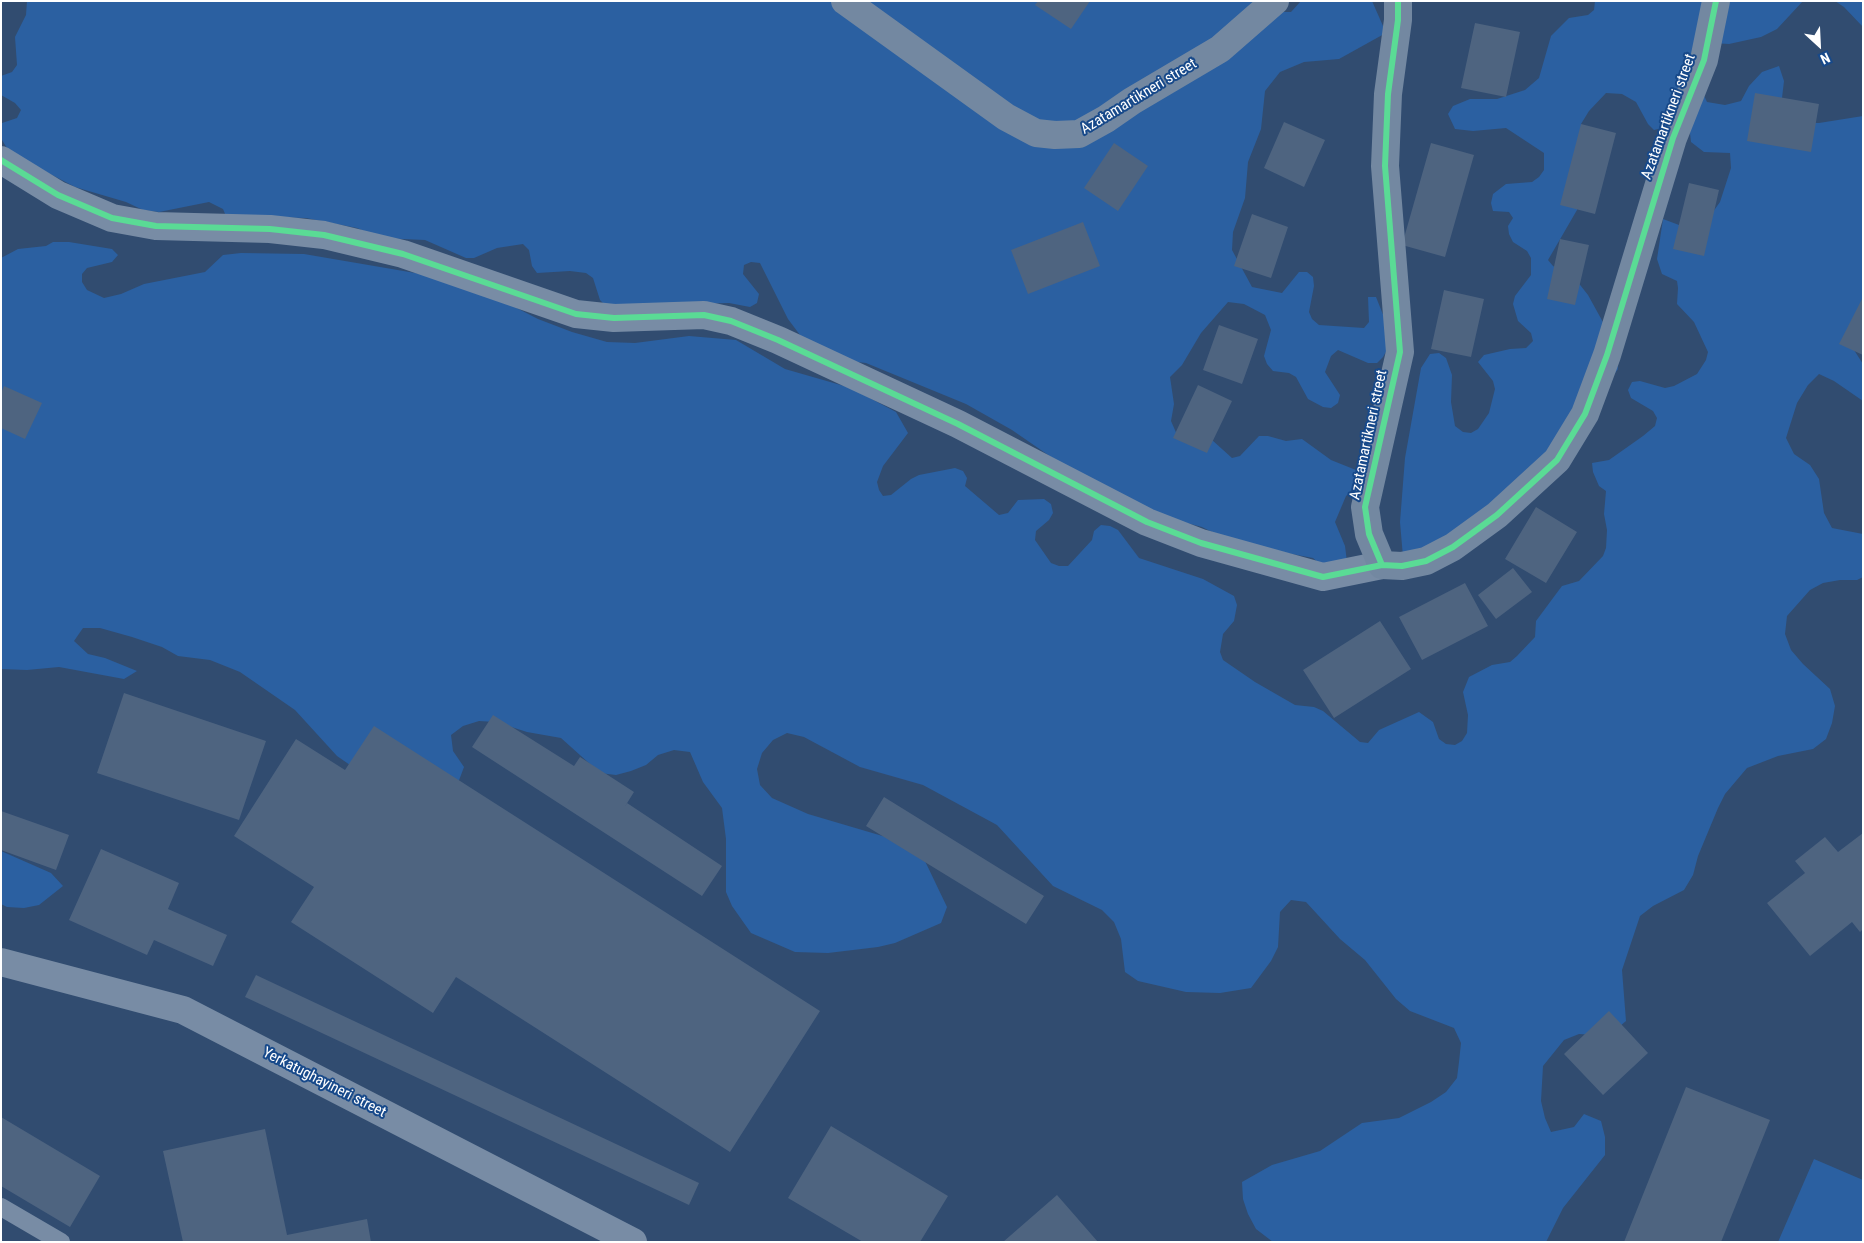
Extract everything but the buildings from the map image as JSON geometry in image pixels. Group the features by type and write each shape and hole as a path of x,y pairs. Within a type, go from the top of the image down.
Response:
{"street":[{"name":"Azatamartikneri street","path":"845,1 1006,117 1036,133 1055,136 1079,134 1106,119 1132,101 1220,49 1275,1"},
{"name":"Azatamartikneri street","path":"1398,1 1398,20 1388,94 1385,166 1400,352 1365,507 1369,534 1382,565 1402,566 1426,561 1453,547 1497,515 1557,460 1586,414 1607,355 1673,138 1704,60 1716,1"},
{"path":"1,160 58,195 112,218 156,226 270,229 324,236 403,254 576,314 614,318 704,315 732,321 778,340 958,424 1147,522 1201,543 1322,577 1382,565"},
{"name":"Yerkatughayineri street","path":"1,962 183,1010 633,1242"}],"lane":[{"path":"1,1207 61,1242"}],"shaded area":[{"path":"27,1 1290,1 1283,12 1291,12 1301,1 1372,1 1383,26 1384,34 1339,59 1304,62 1280,72 1265,91 1261,129 1248,162 1245,198 1233,232 1232,250 1252,287 1282,293 1299,272 1307,272 1313,277 1314,286 1309,312 1312,319 1319,325 1364,328 1369,322 1368,297 1376,297 1386,322 1387,350 1377,363 1368,363 1338,350 1331,356 1325,372 1340,395 1338,403 1331,408 1323,407 1308,399 1296,377 1289,373 1273,371 1267,364 1264,356 1271,330 1265,315 1244,304 1228,302 1201,333 1182,365 1170,377 1174,404 1171,421 1178,437 1212,440 1232,458 1240,456 1259,436 1268,436 1286,441 1302,439 1331,460 1356,470 1362,477 1346,496 1335,522 1345,546 1347,562 1326,570 1313,558 1234,543 1202,527 1160,516 1067,468 1012,430 966,404 866,363 841,360 803,339 788,319 760,263 751,262 744,265 743,274 759,294 757,303 750,307 729,303 606,306 600,300 593,278 586,273 570,271 537,273 532,266 529,250 523,244 497,248 474,258 466,258 425,240 380,238 357,228 306,218 226,216 223,209 209,202 159,212 143,210 126,202 75,187 10,153 2,140 2,123 17,118 21,110 15,103 1,95 1,76 12,72 17,65 15,37 26,15"},
{"path":"1595,1 1803,1 1777,29 1761,37 1729,44 1713,43 1700,87 1707,102 1725,105 1741,101 1749,86 1762,72 1779,66 1784,81 1782,98 1803,123 1819,123 1863,116 1863,308 1854,350 1863,364 1863,401 1834,381 1819,374 1808,385 1797,403 1786,438 1794,454 1810,465 1819,479 1824,513 1832,528 1863,534 1863,577 1857,580 1823,583 1810,590 1787,616 1785,634 1791,650 1830,689 1835,706 1832,723 1826,739 1813,749 1778,756 1747,768 1725,794 1698,856 1693,875 1684,890 1653,906 1640,916 1622,970 1626,1021 1613,1032 1596,1035 1579,1034 1564,1040 1543,1066 1541,1101 1551,1132 1574,1127 1584,1114 1601,1121 1605,1137 1605,1155 1563,1208 1546,1242 1273,1242 1256,1229 1243,1199 1242,1182 1272,1165 1320,1151 1362,1123 1399,1118 1446,1092 1457,1078 1461,1043 1454,1028 1410,1011 1396,999 1365,960 1340,939 1306,902 1291,900 1280,912 1278,947 1271,961 1251,988 1220,993 1186,992 1138,981 1125,972 1121,939 1114,922 1102,910 1053,886 997,825 923,785 860,767 804,737 787,733 773,740 762,753 757,769 760,785 772,798 808,814 896,840 924,859 947,907 941,923 895,943 828,953 795,952 751,933 732,906 726,892 726,839 722,808 703,782 690,752 674,750 658,755 646,765 616,775 600,773 561,738 527,732 496,722 479,721 463,726 451,735 453,751 464,767 458,783 350,765 337,756 295,710 240,672 210,660 178,656 162,647 100,628 83,628 74,641 88,654 105,658 137,671 124,679 59,667 27,670 1,669 1,258 18,249 46,246 53,242 69,242 112,249 118,255 112,262 87,268 82,274 82,282 87,290 104,298 121,294 144,284 205,272 223,255 241,253 304,254 421,274 505,302 538,319 572,332 607,342 635,343 689,336 736,340 785,369 851,388 896,412 908,433 883,466 877,482 883,496 891,495 919,475 955,468 963,471 967,478 965,486 999,515 1008,513 1018,500 1044,499 1051,504 1053,513 1049,520 1036,531 1035,540 1051,563 1059,566 1068,566 1092,540 1094,531 1101,525 1110,526 1118,530 1139,558 1203,579 1234,596 1237,605 1234,621 1223,634 1220,652 1223,660 1255,682 1295,705 1314,707 1323,711 1360,742 1368,743 1379,730 1419,712 1433,722 1439,739 1446,744 1455,745 1462,741 1467,733 1468,715 1463,692 1469,677 1492,665 1510,662 1517,656 1535,637 1536,621 1562,586 1579,581 1603,556 1606,548 1607,530 1604,514 1606,491 1599,486 1593,472 1592,463 1609,460 1655,426 1657,418 1653,411 1631,398 1628,390 1632,382 1640,381 1665,388 1674,386 1697,374 1706,360 1708,352 1694,322 1677,304 1677,281 1662,274 1657,259 1663,219 1679,225 1709,216 1720,202 1731,168 1730,153 1704,152 1691,142 1690,133 1662,128 1654,130 1648,124 1636,102 1622,94 1606,93 1589,111 1581,124 1581,193 1577,210 1548,260 1553,266 1577,281 1588,295 1615,344 1618,369 1579,423 1467,530 1403,557 1400,522 1405,458 1421,368 1430,354 1439,353 1446,358 1452,375 1451,402 1455,426 1463,432 1471,433 1478,429 1489,413 1495,389 1493,381 1478,362 1484,355 1510,349 1526,348 1533,341 1531,333 1518,321 1513,304 1515,296 1531,275 1531,258 1527,251 1513,242 1509,234 1508,226 1513,218 1509,212 1493,211 1491,203 1493,194 1506,184 1532,182 1539,177 1544,170 1544,153 1506,128 1473,131 1455,129 1448,114 1453,106 1470,99 1497,99 1525,90 1539,78 1551,36 1569,18 1588,15 1594,10"},
{"path":"1835,1 1863,1 1863,27 1844,7"},
{"path":"1,851 51,873 63,886 39,905 24,908 7,907 1,904"},
{"path":"1814,1159 1863,1180 1863,1242 1778,1242"}],"cycle path":[{"path":"1398,1 1398,20 1388,94 1385,166 1400,352 1365,507 1369,534 1382,565 1402,566 1426,561 1453,547 1497,515 1557,460 1585,414 1607,355 1673,138 1704,60 1716,1"},
{"path":"1,160 58,195 112,218 156,226 270,229 324,235 403,254 576,314 614,318 704,315 731,321 778,340 958,424 1147,522 1201,543 1323,577 1382,565"}]}
